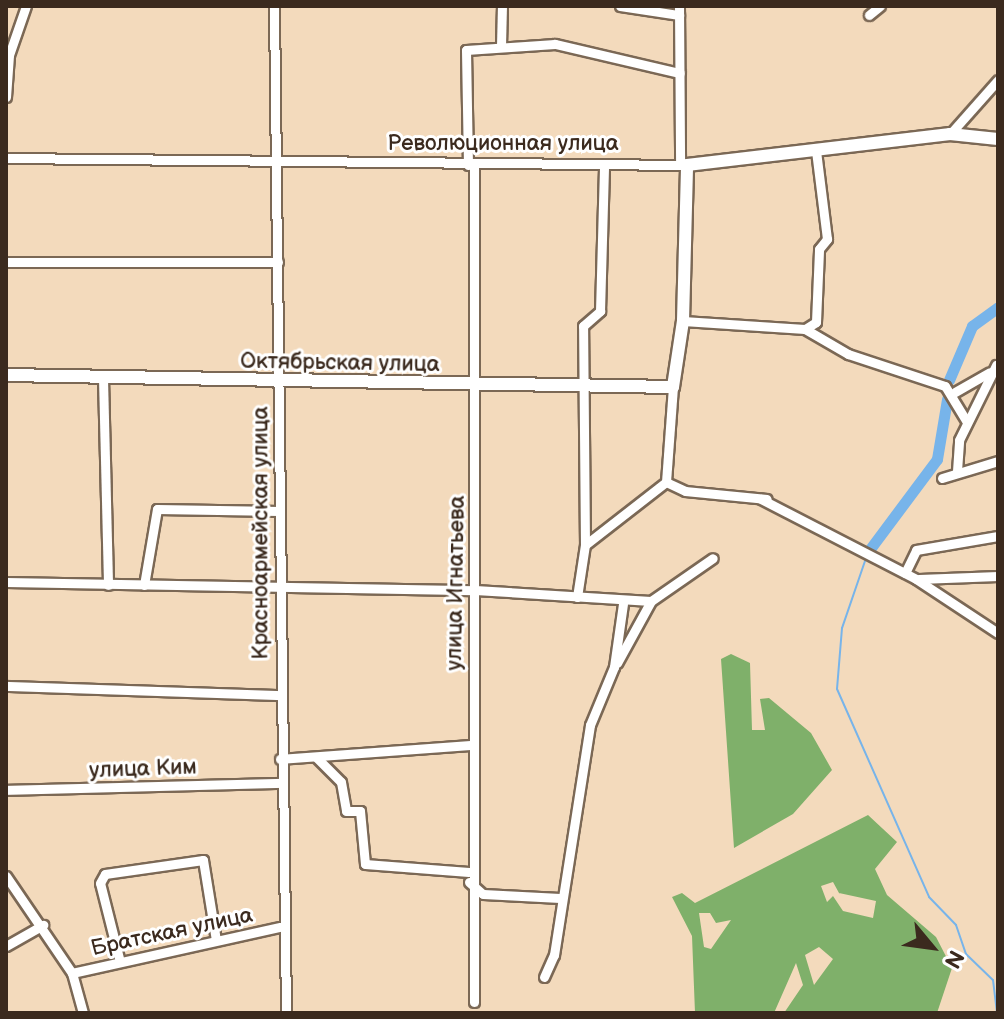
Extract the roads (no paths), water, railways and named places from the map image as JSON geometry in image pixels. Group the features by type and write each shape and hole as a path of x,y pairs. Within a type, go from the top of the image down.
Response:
{"main road":[{"name":"Революционная улица","path":"683,165 950,134 998,139"},
{"path":"673,387 683,321 683,165"},
{"name":"Октябрьская улица","path":"6,375 280,383 673,387"}],"street":[{"path":"6,97 7,55 26,6"},
{"name":"Красноармейская улица","path":"274,6 280,383 280,927 286,1013"},
{"path":"502,6 501,46 574,46 680,73"},
{"path":"620,6 679,10 683,165"},
{"path":"869,15 880,6"},
{"name":"улица Игнатьева","path":"474,1002 469,877 476,386 471,165 461,53 501,46"},
{"path":"950,134 998,80"},
{"path":"805,329 818,319 819,249 827,239 816,151"},
{"name":"Революционная улица","path":"6,158 683,165"},
{"path":"577,597 585,545 584,322 600,311 604,165"},
{"path":"6,262 278,262"},
{"path":"683,321 805,329 848,354 955,392 967,422"},
{"path":"955,392 997,364"},
{"path":"957,471 967,422 997,364"},
{"path":"103,378 108,585"},
{"path":"585,545 666,482 673,387"},
{"path":"942,478 998,461"},
{"path":"666,482 761,499 774,498"},
{"path":"761,499 916,579 998,633"},
{"path":"144,585 157,509 279,511"},
{"path":"905,573 916,550 998,536"},
{"path":"544,977 554,955 560,898 590,725 612,673 651,601 713,558"},
{"path":"916,579 998,576"},
{"path":"6,582 475,590 577,597 623,604 651,601"},
{"path":"612,673 623,604"},
{"path":"6,686 279,695"},
{"path":"280,759 472,745"},
{"path":"316,757 341,782 346,811 360,811 365,864 469,877 483,894 560,898"},
{"name":"улица Ким","path":"6,790 281,783"},
{"path":"120,962 100,883 105,874 203,860 216,940"},
{"path":"6,876 43,925 72,973 83,1013"},
{"path":"6,946 43,925"},
{"name":"Братская улица","path":"72,973 280,927"}],"waterway":[{"path":"949,380 972,326 998,307"},
{"path":"870,549 937,459 947,399"},
{"path":"865,561 842,628 837,689 929,897 956,925 966,954 993,980 997,1013"}]}
